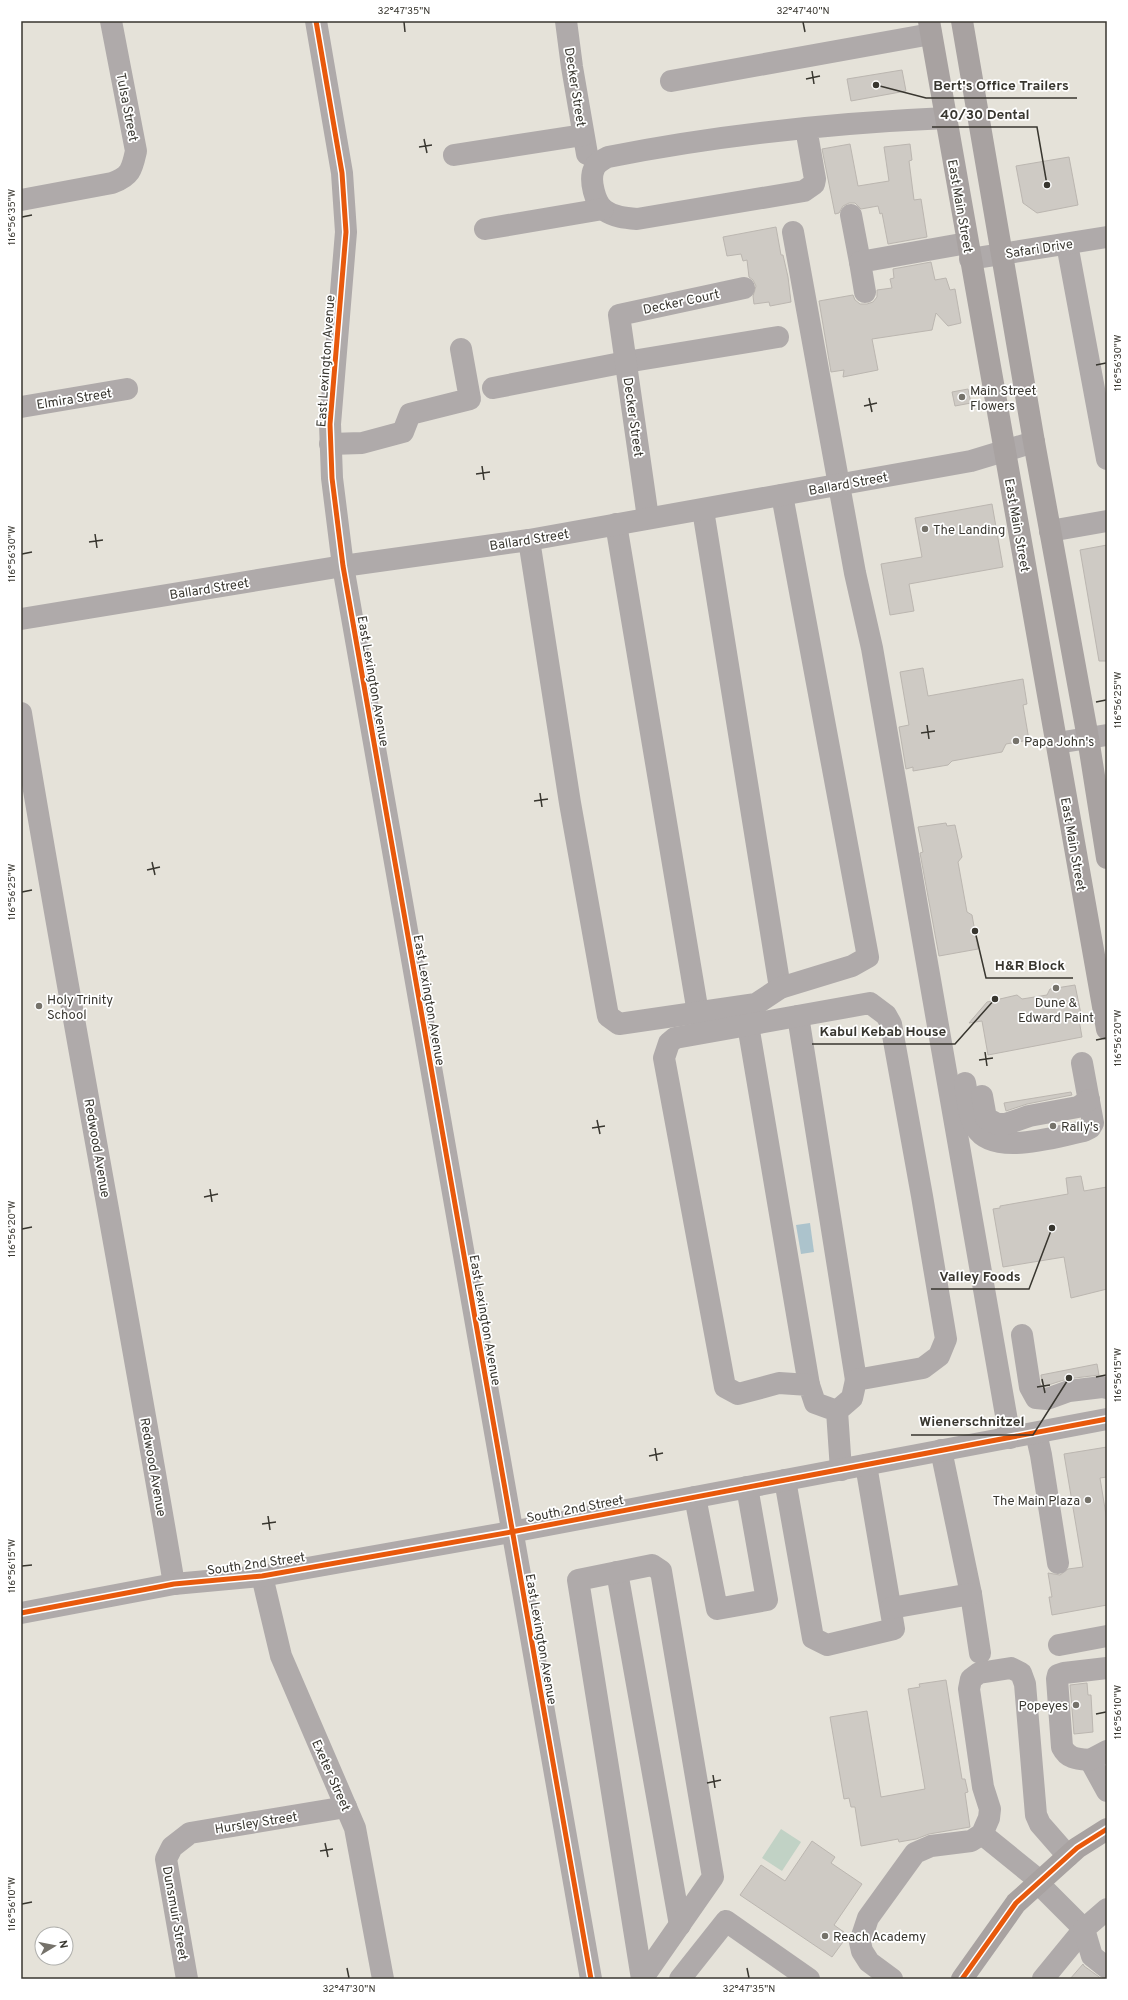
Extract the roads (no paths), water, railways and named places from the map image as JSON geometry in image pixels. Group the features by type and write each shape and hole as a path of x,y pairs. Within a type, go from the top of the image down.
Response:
{"main road":[{"path":"962,21 1050,531 1098,736 1107,858"},
{"name":"East Main Street","path":"930,28 1107,1029"},
{"path":"962,1979 1016,1903 1077,1848 1107,1829"}],"street":[{"name":"Tulsa Street","path":"21,200 112,183 124,179 132,169 136,151 111,21"},
{"name":"East Lexington Avenue","path":"316,21 342,173 346,232 330,424 332,478 343,566 511,1532 591,1979"},
{"name":"Decker Street","path":"454,155 585,144 566,21"},
{"path":"671,81 930,28"},
{"path":"603,210 595,195 592,179 594,169 599,162 608,157 670,145 806,128 946,118"},
{"path":"485,229 603,210 620,218 637,219 804,191 814,184 815,179 806,128"},
{"path":"851,215 865,292"},
{"path":"793,232 855,574 872,648 1010,1438"},
{"name":"Safari Drive","path":"860,262 969,251 1003,254 1107,237"},
{"path":"1067,244 1102,410 1107,458"},
{"name":"Decker Court","path":"619,315 744,288"},
{"name":"Decker Street","path":"619,315 648,518"},
{"path":"493,388 626,362 778,336"},
{"path":"330,444 362,444 403,432 410,414 470,399 461,350"},
{"name":"Elmira Street","path":"21,407 127,389"},
{"name":"Ballard Street","path":"21,619 343,566 529,540 648,518 703,510 971,461 1034,442"},
{"path":"529,540 570,803 608,1016 619,1024 756,1004 780,988 852,966 868,956 782,495"},
{"path":"703,510 780,988"},
{"path":"1050,531 1107,521"},
{"path":"616,524 698,1013"},
{"name":"Redwood Avenue","path":"21,712 45,862 91,1111 174,1584"},
{"path":"1057,743 1098,736"},
{"path":"809,1385 779,1383 738,1394 725,1387 664,1058 669,1043 675,1038 870,1003 886,1015 891,1024 946,1339 939,1356 923,1368 856,1380"},
{"path":"798,1016 856,1380 852,1398 837,1411"},
{"path":"748,1025 809,1385 815,1403 837,1411"},
{"path":"972,1082 986,1118 997,1124 1006,1124 1029,1116 1078,1107 1089,1100 1082,1063"},
{"path":"1022,1335 1030,1387 1036,1398 1047,1399 1068,1391 1102,1386 1107,1388"},
{"path":"837,1411 841,1470"},
{"name":"South 2nd Street","path":"21,1613 174,1584 262,1576 511,1532 1107,1419"},
{"path":"1036,1433 1058,1563"},
{"path":"941,1450 971,1594 980,1653"},
{"path":"785,1480 813,1638 827,1645 894,1630 866,1465"},
{"path":"695,1497 717,1609 767,1600 747,1487"},
{"path":"652,1565 661,1571 713,1877 642,1979 578,1580 652,1565"},
{"path":"617,1572 680,1925"},
{"name":"Exeter Street","path":"262,1576 281,1656 355,1828 383,1979"},
{"path":"891,1608 971,1594"},
{"path":"1059,1645 1107,1636"},
{"path":"892,1979 869,1962 862,1951 860,1942 868,1918 915,1853 931,1846 971,1841 982,1834 987,1826 990,1809 984,1787 969,1689 970,1679 979,1673 1011,1668 1021,1673 1025,1684 1036,1815 1040,1824 1068,1856"},
{"path":"1107,1668 1064,1673 1058,1675 1056,1679 1062,1747 1065,1754 1071,1758 1098,1756 1107,1791"},
{"name":"Hursley Street","path":"172,1847 190,1833 346,1807"},
{"path":"982,1834 1039,1882 1084,1929 1092,1956 1107,1968"},
{"name":"Dunsmuir Street","path":"172,1847 166,1860 187,1979"},
{"path":"1043,1979 1084,1929 1107,1909"},
{"path":"680,1979 726,1921 809,1979"}],"water":[{"path":"810,1223 814,1252 801,1254 796,1225"}],"place":[{"name":"Bert's Office Trailers","path":"876,85"},
{"name":"40/30 Dental","path":"1047,185"},
{"name":"Main Street Flowers","path":"962,397"},
{"name":"The Landing","path":"925,529"},
{"name":"Papa John's","path":"1016,741"},
{"name":"H&R Block","path":"975,931"},
{"name":"Dune & Edward Paint","path":"1056,988"},
{"name":"Kabul Kebab House","path":"995,999"},
{"name":"Holy Trinity School","path":"39,1006"},
{"name":"Rally's","path":"1053,1126"},
{"name":"Valley Foods","path":"1052,1228"},
{"name":"Wienerschnitzel","path":"1069,1378"},
{"name":"The Main Plaza","path":"1088,1500"},
{"name":"Popeyes","path":"1076,1705"},
{"name":"Reach Academy","path":"825,1936"}]}
